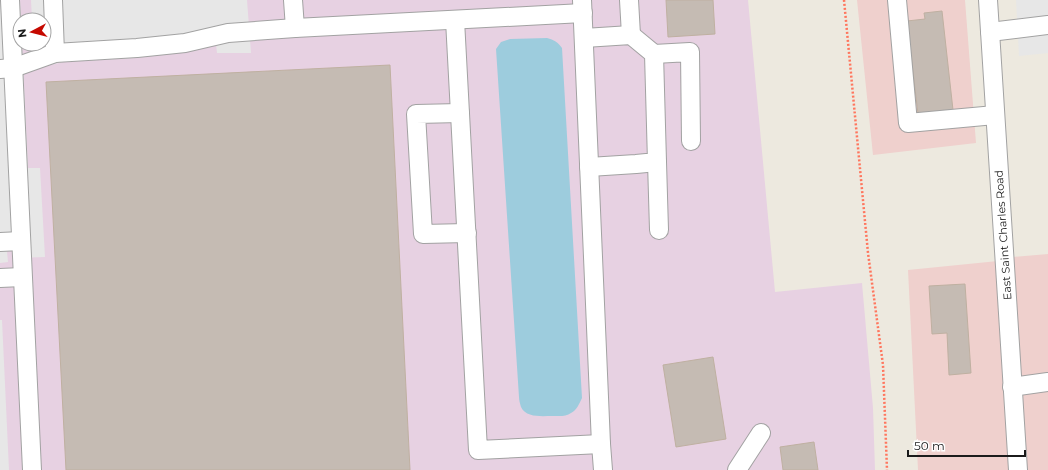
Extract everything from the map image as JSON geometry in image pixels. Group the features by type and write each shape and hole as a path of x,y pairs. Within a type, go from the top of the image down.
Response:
{"street":[{"path":"10,0 6,68 21,241 32,470"},
{"path":"52,0 56,53"},
{"path":"293,0 295,28"},
{"path":"629,0 631,35"},
{"path":"897,0 908,123 995,115"},
{"name":"East Saint Charles Road","path":"988,0 1018,470"},
{"path":"6,68 56,53 185,44 228,33 455,20 582,7 601,444 604,470"},
{"path":"455,20 478,450 601,444"},
{"path":"990,32 1048,25"},
{"path":"584,38 631,35 654,54 690,52 691,141"},
{"path":"654,54 659,230"},
{"path":"460,113 416,114 423,234 467,234"},
{"path":"589,167 657,162"},
{"path":"0,242 21,241"},
{"path":"0,278 22,277"},
{"path":"1012,386 1048,382"},
{"path":"737,470 761,433"}],"path":[{"path":"844,0 868,253 883,365 887,470"}],"shaded area":[{"path":"0,0 748,0 775,292 862,283 873,408 875,470 0,470"},
{"path":"0,0 20,0 21,12 12,12 12,52 22,52 28,168 40,168 45,257 16,258 12,251 8,250 8,262 0,263"},
{"path":"31,0 247,0 251,53 217,53 216,44 175,53 135,58 63,62 46,66 46,52 52,52 52,12 32,12"},
{"path":"857,0 965,0 976,143 873,155"},
{"path":"1016,0 1048,0 1048,53 1019,56"},
{"path":"1048,254 1048,470 1026,470 1013,257"},
{"path":"998,261 1011,470 918,470 908,270"},
{"path":"0,320 2,320 9,470 0,470"}],"water":[{"path":"547,38 559,44 562,48 582,398 578,407 573,412 560,416 530,415 523,411 519,401 496,49 501,42 510,39"}],"building":[{"path":"666,0 713,0 715,34 668,37"},
{"path":"942,11 953,110 918,114 907,21 925,19 924,13"},
{"path":"390,65 410,470 66,470 46,82"},
{"path":"965,284 971,373 949,375 947,333 932,334 929,286"},
{"path":"713,357 726,439 676,447 663,365"},
{"path":"814,442 818,470 783,470 780,447"}]}
